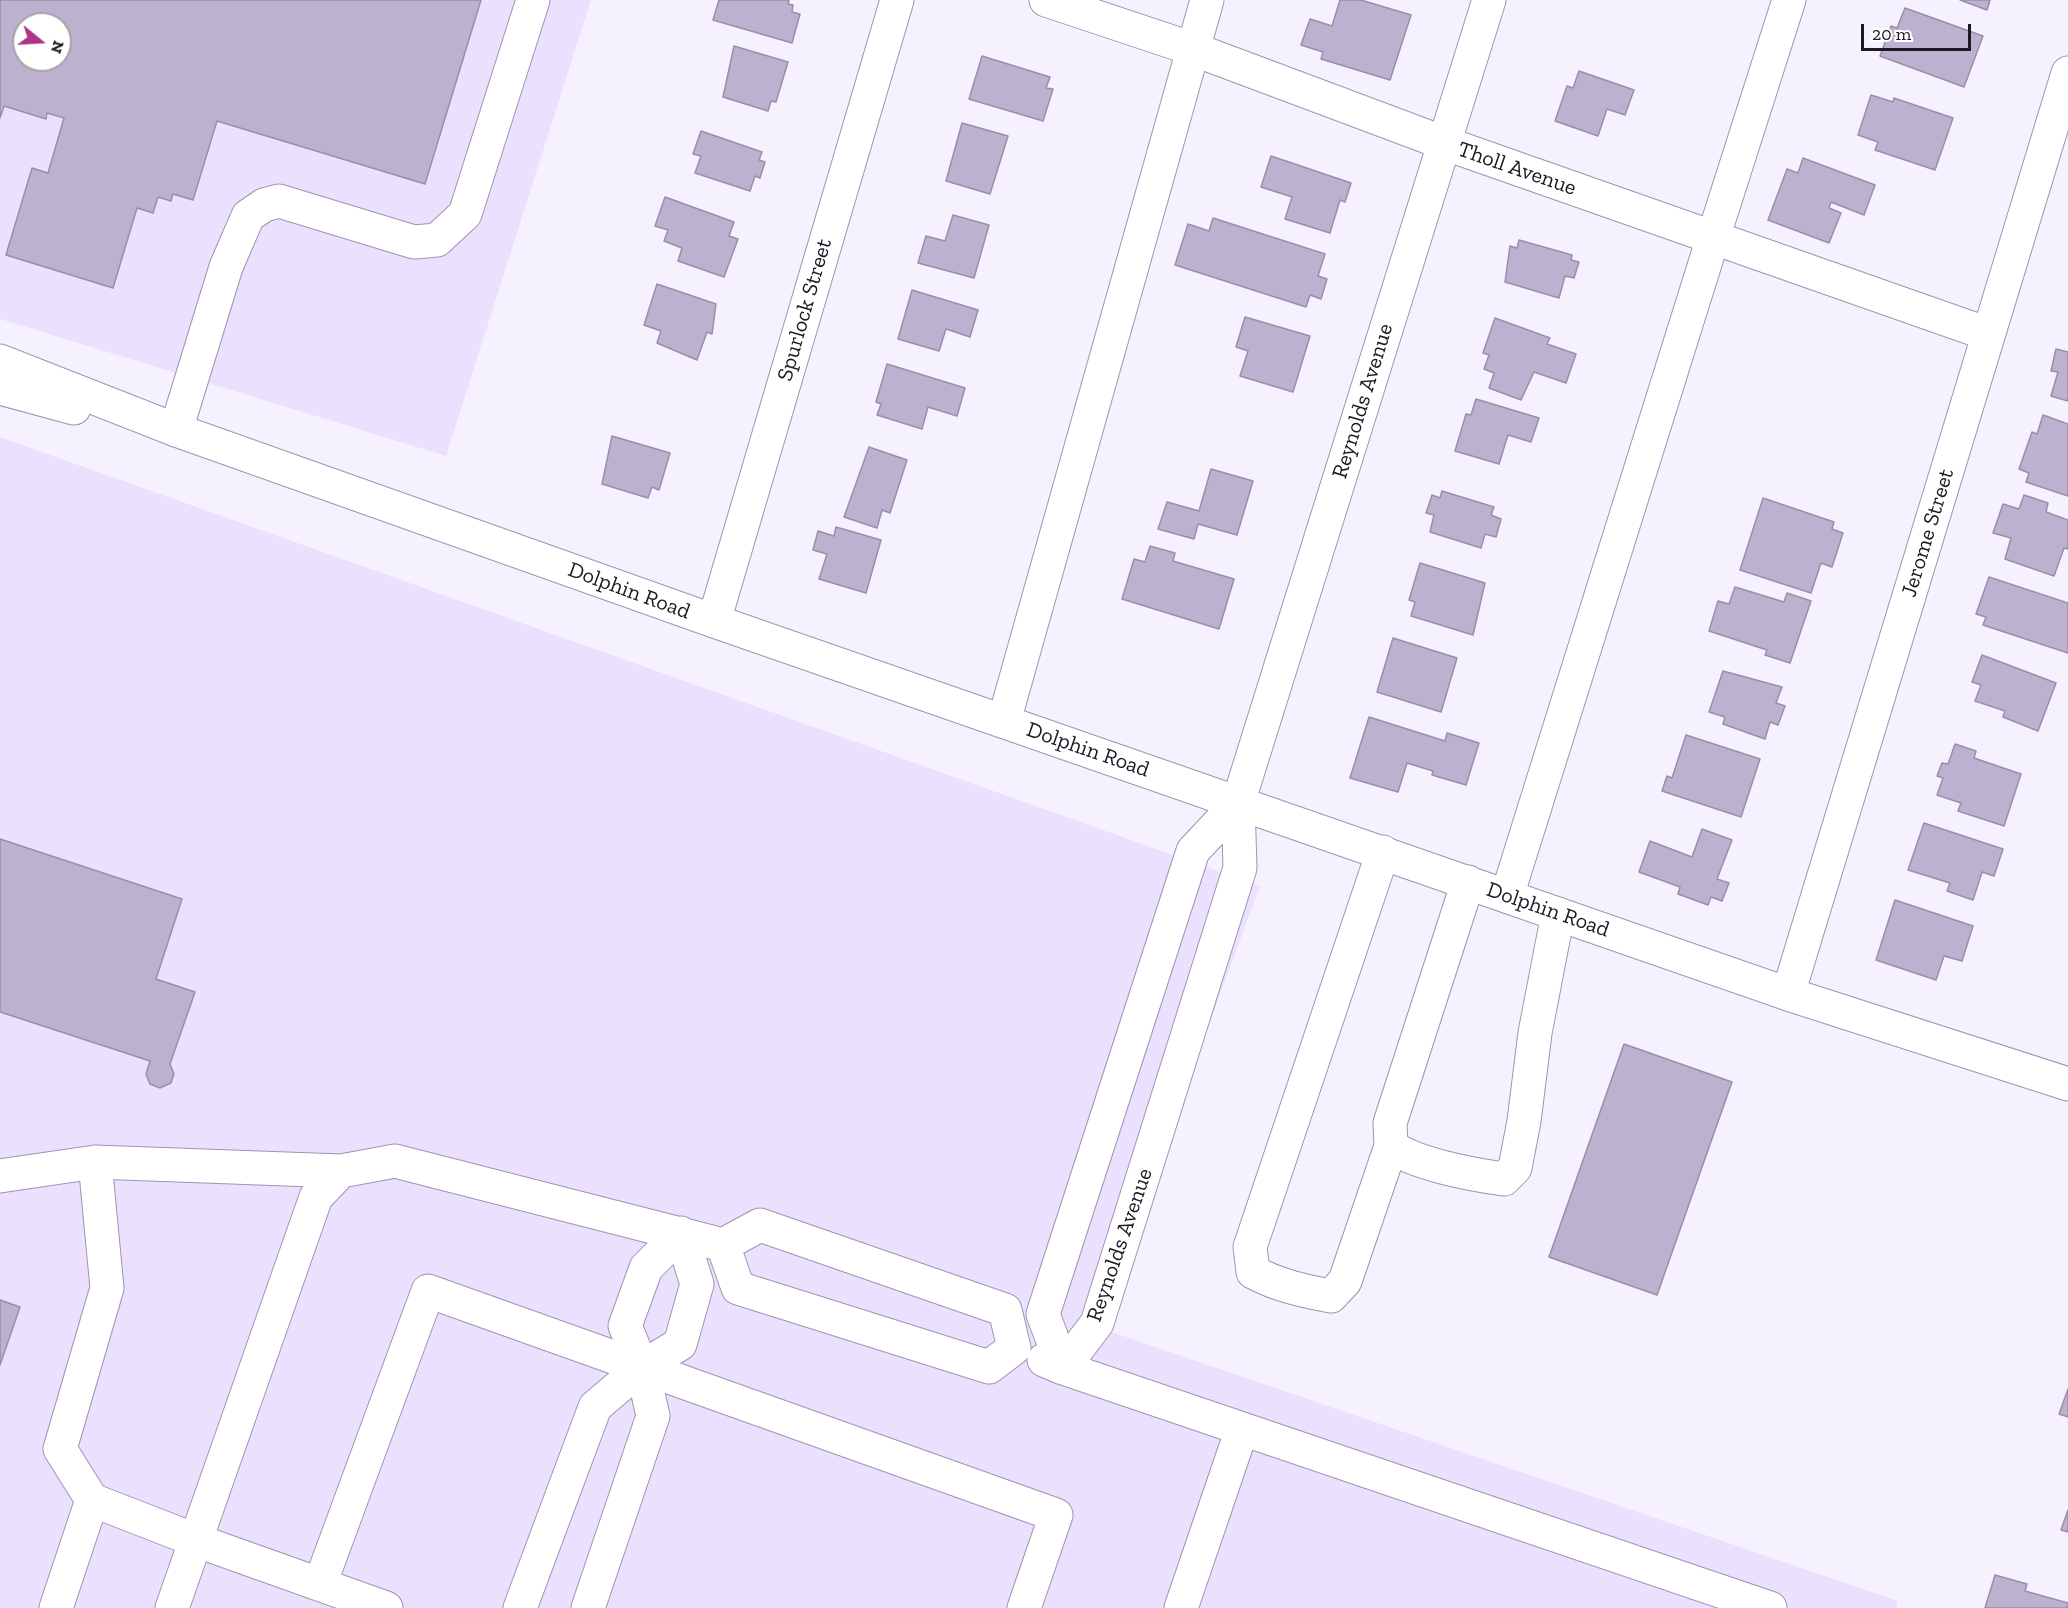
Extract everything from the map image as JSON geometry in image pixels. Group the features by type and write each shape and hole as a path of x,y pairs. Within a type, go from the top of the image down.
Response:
{"street":[{"path":"176,430 226,267 248,216 264,205 279,201 414,242 438,240 465,214 533,0"},
{"name":"Spurlock Street","path":"714,621 897,0"},
{"name":"Tholl Avenue","path":"1046,0 1193,49 1444,143 1988,334"},
{"path":"1004,721 1207,0"},
{"name":"Reynolds Avenue","path":"1063,1368 1097,1323 1237,880 1240,868 1238,803 1489,0"},
{"path":"1507,896 1789,0"},
{"name":"Jerome Street","path":"1788,994 2068,73"},
{"name":"Dolphin Road","path":"0,361 176,430 714,621 1788,994 2068,1084"},
{"path":"0,388 82,411 113,404"},
{"name":"Reynolds Avenue","path":"1063,1368 1043,1314 1192,851 1238,803"},
{"path":"1383,852 1250,1247 1253,1272 1270,1281 1306,1292 1331,1296 1345,1281 1468,882"},
{"path":"1390,1134 1401,1154 1475,1175 1504,1179 1515,1168 1524,1121 1535,1033 1558,914"},
{"path":"0,1176 95,1162 341,1171 395,1161 723,1245 760,1225 1005,1310 1014,1348"},
{"path":"95,1162 107,1288 60,1449 92,1500 195,1540 387,1608"},
{"path":"172,1608 316,1197 341,1171"},
{"path":"520,1608 595,1407 642,1367 680,1344 697,1284 681,1233"},
{"path":"588,1608 653,1416 642,1367 625,1326 646,1268 681,1233"},
{"path":"723,1245 738,1288 989,1367 1014,1348"},
{"path":"320,1584 428,1291 1056,1515 1024,1608"},
{"path":"1014,1348 1063,1368 1770,1608"},
{"path":"1181,1608 1242,1429"},
{"path":"56,1608 92,1500"}],"shaded area":[{"path":"0,0 591,0 446,456 0,319"},
{"path":"0,437 1260,886 1097,1327 1898,1601 1896,1608 0,1608"}],"building":[{"path":"0,0 481,0 425,184 217,121 193,200 173,194 171,201 158,197 153,213 137,208 113,288 6,255 32,168 48,173 64,118 47,113 46,119 4,106 0,118"},
{"path":"719,0 789,0 788,4 793,5 792,12 800,14 792,43 713,20"},
{"path":"1340,0 1361,0 1411,15 1390,80 1321,59 1323,52 1301,45 1310,19 1332,26"},
{"path":"1960,0 1990,0 1987,10"},
{"path":"1905,8 1983,36 1964,87 1880,56 1891,26 1897,28"},
{"path":"734,46 788,62 776,102 771,101 768,111 723,97"},
{"path":"982,56 1050,77 1046,88 1053,89 1043,121 969,99"},
{"path":"1579,71 1634,90 1625,115 1607,109 1598,136 1555,121 1567,86 1573,88"},
{"path":"1871,95 1893,102 1894,98 1953,118 1935,170 1875,150 1878,142 1858,135"},
{"path":"962,123 1008,136 990,194 946,181"},
{"path":"701,131 762,152 759,160 765,162 760,178 755,176 750,191 695,173 701,156 693,154"},
{"path":"1271,156 1351,183 1345,202 1340,200 1330,233 1285,219 1292,197 1261,187"},
{"path":"1803,158 1875,185 1864,215 1831,202 1829,208 1841,213 1829,243 1768,220 1787,169 1798,173"},
{"path":"665,197 734,222 729,236 738,239 724,277 678,261 682,248 664,241 668,230 655,226"},
{"path":"953,215 989,225 974,278 918,263 926,236 945,241"},
{"path":"1213,218 1325,254 1318,276 1327,279 1321,299 1310,295 1306,307 1175,265 1188,224 1209,231"},
{"path":"1519,240 1572,255 1571,260 1579,262 1574,278 1565,276 1559,298 1505,282 1510,246 1517,248"},
{"path":"657,284 716,304 712,334 707,332 697,360 657,343 661,331 644,325"},
{"path":"912,290 978,310 970,337 946,329 939,351 898,339"},
{"path":"1245,317 1310,336 1293,392 1240,376 1248,351 1236,347"},
{"path":"1495,318 1550,338 1547,344 1576,354 1566,383 1534,372 1521,400 1489,388 1494,373 1484,369 1489,355 1483,353"},
{"path":"2056,349 2068,352 2068,401 2051,396 2058,372 2051,371"},
{"path":"887,364 965,388 957,416 928,407 922,429 877,415 881,404 876,402"},
{"path":"1476,399 1539,418 1531,442 1508,435 1499,464 1455,451 1466,414 1471,415"},
{"path":"2043,415 2068,424 2068,496 2026,482 2029,473 2019,469 2032,432 2037,434"},
{"path":"612,436 670,453 659,490 652,487 648,498 602,484"},
{"path":"869,447 907,460 890,513 882,510 877,528 844,517"},
{"path":"1211,469 1253,481 1237,535 1198,524 1194,539 1158,529 1167,502 1199,511"},
{"path":"1442,491 1494,507 1491,515 1501,519 1496,537 1485,534 1481,548 1430,532 1434,515 1426,513 1432,495 1440,498"},
{"path":"2024,495 2048,503 2046,512 2068,520 2068,549 2064,548 2054,576 2005,559 2011,538 1993,533 2003,504 2019,509"},
{"path":"1763,498 1834,522 1832,529 1843,533 1832,567 1821,563 1811,593 1740,570"},
{"path":"836,527 881,540 866,593 819,579 827,554 813,550 818,531 834,536"},
{"path":"1150,546 1175,553 1173,561 1234,579 1219,629 1122,599 1134,559 1145,562"},
{"path":"1420,563 1485,583 1473,635 1411,616 1415,602 1409,600"},
{"path":"1989,577 2068,603 2068,653 1983,625 1986,617 1976,614"},
{"path":"1735,587 1784,602 1787,593 1811,601 1790,663 1765,655 1767,650 1709,631 1718,601 1729,604"},
{"path":"1393,638 1457,658 1441,712 1377,692"},
{"path":"1982,655 2056,683 2038,731 2003,717 2005,711 1975,701 1981,685 1972,682"},
{"path":"1723,671 1782,687 1776,703 1785,706 1778,725 1770,722 1765,739 1723,724 1725,717 1709,712"},
{"path":"1369,717 1445,741 1447,733 1479,743 1466,785 1432,775 1433,771 1407,763 1398,792 1350,778"},
{"path":"1686,735 1760,759 1741,817 1662,791 1667,776 1672,778"},
{"path":"1955,744 1976,751 1974,758 2021,774 2004,826 1958,811 1961,803 1937,795 1943,778 1937,776 1942,763 1948,764"},
{"path":"1924,823 2003,849 1994,876 1982,872 1973,900 1947,891 1950,883 1908,870"},
{"path":"1702,829 1732,840 1717,879 1729,883 1722,901 1711,897 1708,905 1678,894 1680,887 1639,872 1650,841 1692,857"},
{"path":"0,839 182,899 156,979 195,992 170,1064 174,1074 171,1083 160,1088 150,1084 146,1074 150,1061 0,1012"},
{"path":"1895,900 1973,926 1962,961 1944,956 1936,980 1876,960"},
{"path":"1624,1044 1732,1082 1657,1295 1549,1257"},
{"path":"0,1300 20,1307 0,1365"},
{"path":"2068,1389 2068,1417 2059,1414"},
{"path":"2068,1510 2068,1532 2061,1530"},
{"path":"1995,1575 2027,1584 2025,1591 2068,1603 2068,1608 1985,1608"}]}
